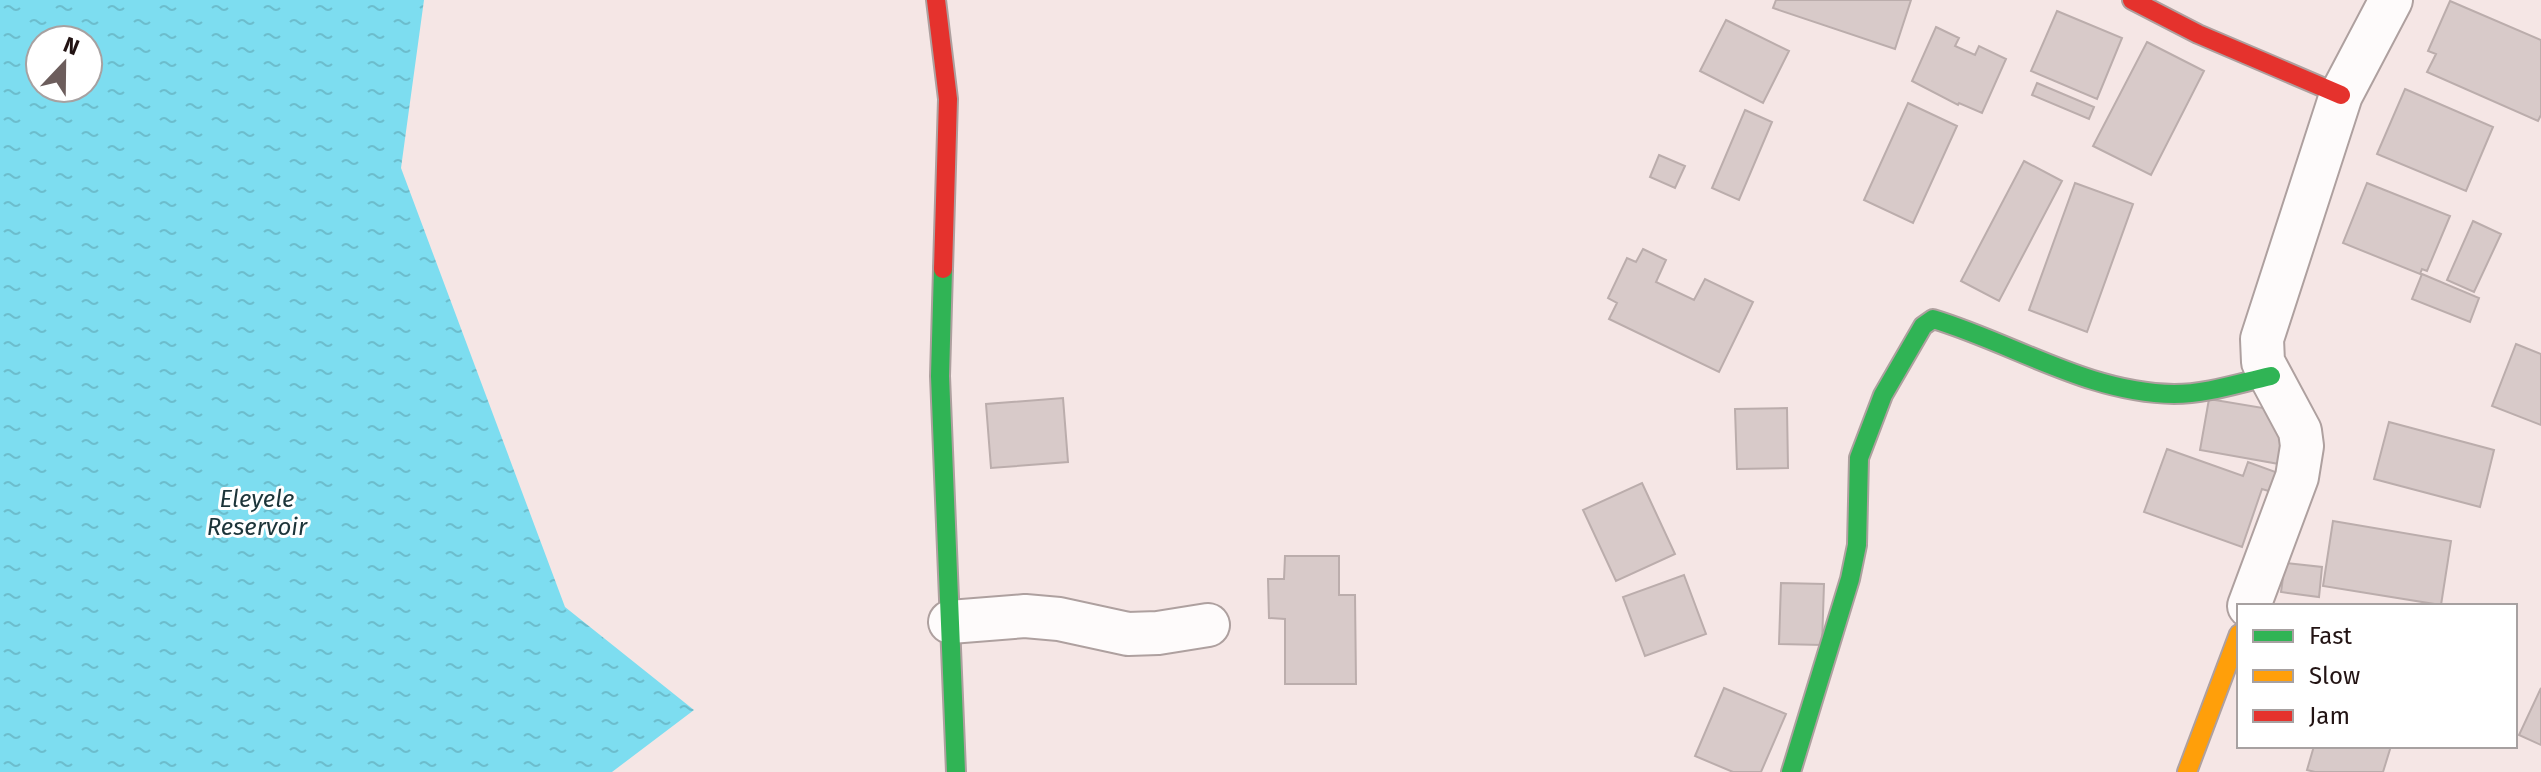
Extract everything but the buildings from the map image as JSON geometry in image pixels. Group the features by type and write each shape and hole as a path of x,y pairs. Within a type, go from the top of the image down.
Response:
{"street":[{"path":"936,0 948,99 940,376 956,772"},
{"path":"2132,0 2198,34 2341,95"},
{"path":"2250,604 2297,477 2302,446 2300,431 2263,362 2262,339 2341,95 2391,0"},
{"path":"1791,772 1850,579 1857,545 1859,458 1883,395 1923,326 1933,319 1957,325 2084,377 2129,390 2172,394 2202,392 2271,376"},
{"path":"950,622 1025,616 1059,619 1128,634 1208,625"},
{"path":"2187,772 2237,639"}],"water":[{"name":"Eleyele Reservoir","path":"0,0 424,0 401,168 565,607 694,710 612,772 0,772"}],"traffic: fast":[{"path":"943,269 940,376 956,772"},
{"path":"1791,772 1850,579 1857,545 1859,458 1883,395 1923,326 1933,319 2081,376 2142,391 2174,394 2199,392 2271,376"}],"traffic: slow":[{"path":"2187,772 2237,639"}],"traffic: jam":[{"path":"936,0 948,99 943,269"},
{"path":"2132,0 2198,34 2341,95"}]}
